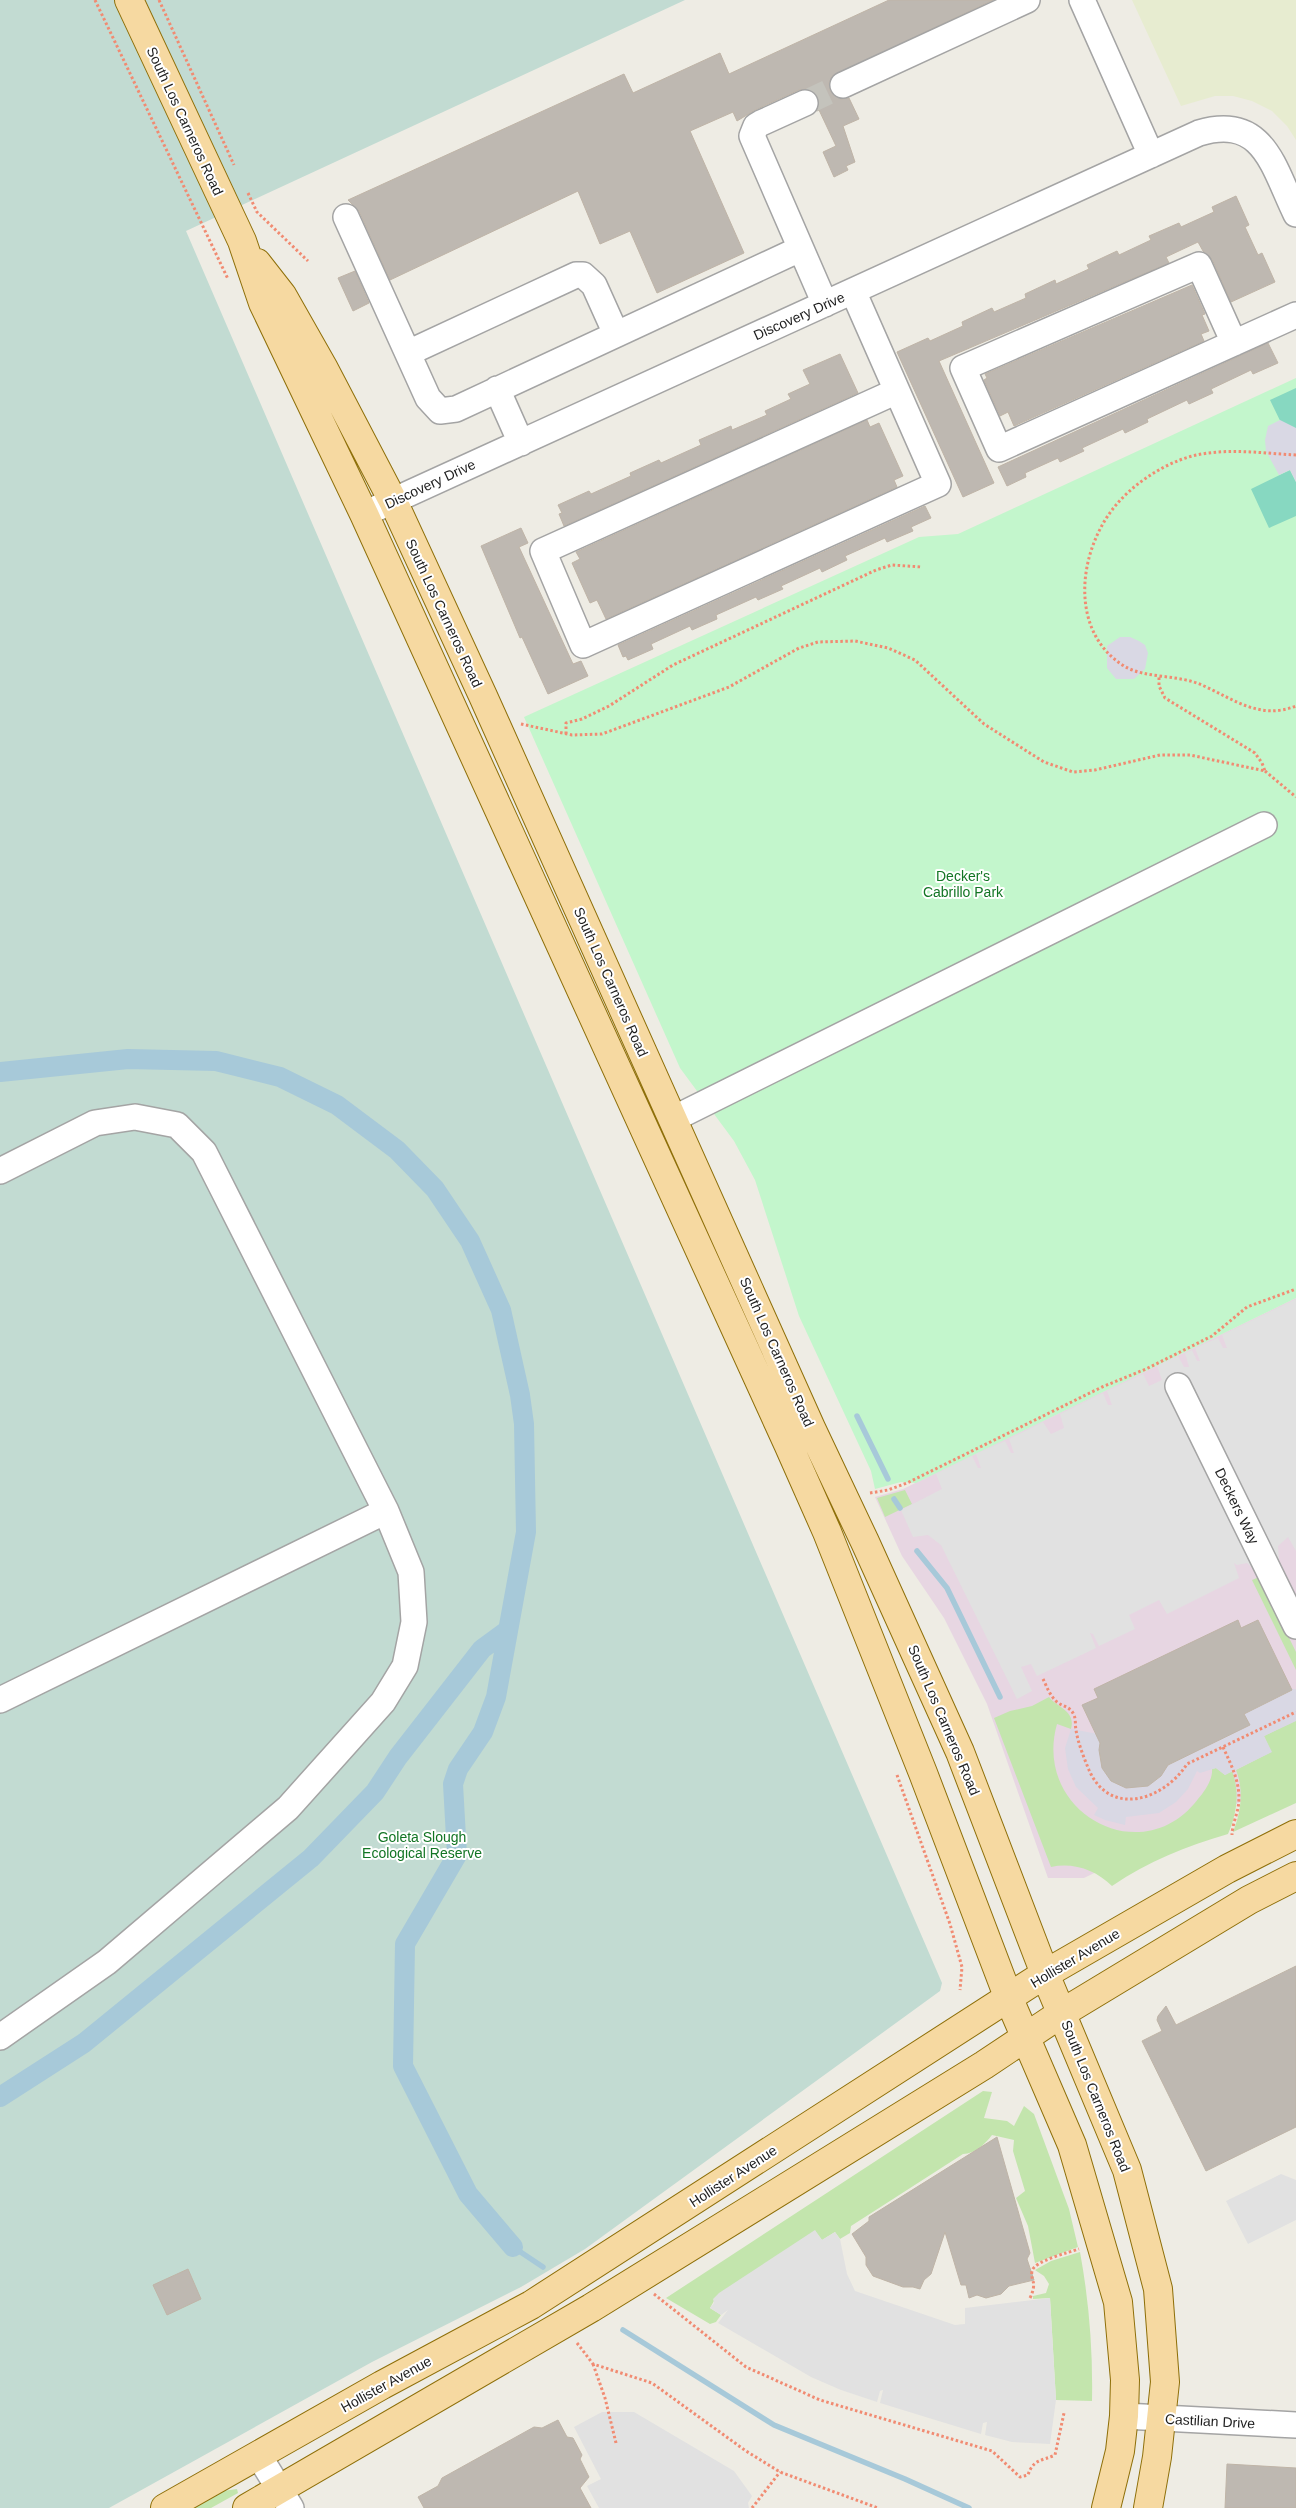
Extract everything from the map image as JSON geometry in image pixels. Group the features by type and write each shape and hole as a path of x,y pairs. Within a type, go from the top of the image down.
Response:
{"main road":[{"name":"South Los Carneros Road","path":"129,0 242,241 263,303 364,514 808,1488 923,1773 1008,1998 1072,2145 1118,2302 1125,2380 1124,2416 1120,2451 1106,2508"},
{"name":"South Los Carneros Road","path":"242,241 282,295 324,369 393,501 811,1428 960,1752 1045,1974 1127,2170 1158,2289 1165,2382 1157,2457 1148,2508"},
{"name":"Hollister Avenue","path":"165,2508 382,2385 531,2305 1045,1974 1227,1869 1296,1834"},
{"path":"247,2508 286,2499 866,2139 1062,2013 1249,1900 1296,1876"}],"street":[{"path":"843,85 1027,0"},
{"path":"1082,0 1151,155"},
{"path":"805,103 756,126 752,136 825,304"},
{"name":"Discovery Drive","path":"364,514 1199,133 1213,129 1236,129 1250,135 1260,144 1296,214"},
{"path":"346,217 428,398 440,411 456,408 800,249"},
{"path":"1234,343 1199,265 963,368 999,449 1234,343 1296,315"},
{"path":"408,353 576,275 583,275 594,285 616,334"},
{"path":"853,291 938,484 583,645 543,551 897,391"},
{"path":"497,389 521,443"},
{"path":"673,1119 1264,825"},
{"path":"0,1171 95,1123 135,1117 177,1125 204,1152 386,1511 411,1572 414,1622 405,1666 383,1702 288,1808 107,1962 0,2037"},
{"name":"Deckers Way","path":"1178,1386 1296,1626"},
{"path":"0,1700 386,1511"},
{"name":"Castilian Drive","path":"1124,2416 1296,2425"},
{"path":"259,2456 286,2499"}],"path":[{"path":"95,0 232,287"},
{"path":"159,0 235,166"},
{"path":"246,191 257,212 308,261"},
{"path":"1296,455 1233,452 1208,453 1181,460 1157,471 1136,486 1116,506 1103,525 1087,564 1083,586 1088,620 1097,639 1125,667 1159,675 1180,677 1204,686 1226,699 1257,710 1279,711 1296,706"},
{"path":"566,734 566,723 582,719 609,706 673,665 744,633 786,610 876,570 892,565 922,566"},
{"path":"519,723 566,734 602,734 729,686 798,648 818,642 855,641 888,648 915,660 984,724 1044,762 1073,772 1095,770 1160,755 1190,755 1265,771 1296,797"},
{"path":"1159,675 1159,686 1165,698 1255,753 1265,771"},
{"path":"870,1493 888,1490 907,1483 1102,1387 1146,1369 1212,1336 1247,1307 1296,1289"},
{"path":"1043,1679 1049,1692 1058,1703 1068,1706 1074,1714 1084,1758 1096,1784 1116,1796 1140,1798 1155,1794 1176,1780 1187,1764 1296,1712"},
{"path":"1223,1748 1234,1771 1239,1791 1239,1806 1232,1835"},
{"path":"894,1767 950,1924 962,1967 960,1990"},
{"path":"1030,2298 1034,2288 1032,2272 1034,2267 1042,2262 1082,2248"},
{"path":"652,2292 674,2312 746,2367 820,2400 915,2427 992,2452 1020,2477 1028,2475 1031,2465 1040,2459 1056,2455 1064,2413"},
{"path":"575,2340 593,2364 605,2398 616,2443"},
{"path":"593,2364 652,2384 746,2451 780,2472 878,2508"},
{"path":"752,2508 780,2472"}],"shaded area":[{"path":"1280,420 1296,428 1296,482 1290,470 1279,475 1266,451 1265,440 1268,426"},
{"path":"1120,637 1130,637 1139,641 1145,645 1148,653 1145,669 1134,679 1116,679 1107,668 1107,646"},
{"path":"1296,1298 1296,1775 1084,1878 1048,1878 987,1704 944,1618 902,1556 875,1497 903,1489"},
{"path":"1296,1299 1296,1551 1288,1537 1278,1546 1279,1559 1256,1571 1247,1563 1237,1565 1234,1563 1239,1578 1167,1614 1159,1600 1129,1615 1135,1629 1099,1646 1093,1634 1090,1633 1096,1648 1037,1676 1031,1664 1021,1667 1032,1691 1017,1699 941,1545 928,1535 913,1537 901,1510 942,1489 936,1474 972,1456 978,1468 981,1468 976,1454 1005,1441 1011,1453 1014,1453 1009,1439 1043,1422 1051,1434 1064,1428 1060,1414 1103,1393 1108,1405 1112,1405 1107,1391 1143,1374 1149,1386 1162,1380 1157,1366 1178,1356 1184,1367 1189,1367 1185,1353 1192,1350 1197,1361 1200,1361 1195,1348 1218,1338 1223,1348 1227,1348 1222,1335"},
{"path":"1286,1689 1296,1689 1296,1721 1264,1736 1272,1752 1225,1775 1216,1768 1200,1773 1197,1771 1188,1789 1176,1802 1159,1813 1126,1817 1125,1825 1094,1815 1098,1808 1076,1787 1068,1769 1065,1748 1071,1729 1109,1736 1235,1713"},
{"path":"1281,2174 1296,2180 1296,2220 1248,2244 1226,2201"},
{"path":"815,2230 822,2240 835,2232 840,2239 847,2274 855,2291 955,2325 965,2324 965,2308 1050,2298 1056,2400 1050,2444 1012,2442 985,2435 987,2422 983,2423 981,2434 880,2403 883,2390 880,2391 877,2402 841,2390 811,2377 718,2323 728,2310 721,2315 710,2308 714,2303 713,2299 719,2293"},
{"path":"602,2412 634,2412 734,2471 752,2496 748,2503 749,2508 599,2508 587,2486 601,2479 574,2427"}],"green space":[{"name":"Goleta Slough Ecological Reserve","path":"0,0 685,0 186,231 942,1983 940,1991 585,2249 521,2287 372,2362 109,2508 0,2508"},
{"path":"1132,0 1296,0 1296,140 1287,126 1272,111 1252,101 1233,96 1215,96 1181,106"},
{"name":"Decker's Cabrillo Park","path":"1296,378 1296,1298 916,1483 901,1482 875,1489 871,1471 799,1316 755,1180 734,1141 680,1068 524,717 919,537 958,534"},
{"path":"1296,388 1296,433 1288,437 1270,400"},
{"path":"1290,470 1296,482 1296,516 1269,528 1251,489"},
{"path":"905,1490 912,1504 885,1517 877,1498"},
{"path":"1259,1577 1296,1652 1296,1670 1252,1580"},
{"path":"1049,1697 1065,1710 1071,1718 1071,1729 1057,1724 1054,1756 1061,1783 1076,1806 1097,1822 1122,1831 1149,1831 1175,1821 1201,1796 1210,1781 1212,1769 1216,1768 1225,1775 1232,1771 1236,1787 1234,1819 1228,1834 1168,1855 1112,1886 1106,1880 1084,1869 1068,1866 1051,1867 994,1718 1010,1711 1032,1706"},
{"path":"1296,1717 1296,1803 1233,1832 1238,1817 1241,1793 1236,1770 1271,1752 1264,1736 1295,1721"},
{"path":"983,2091 992,2092 984,2118 1007,2121 1014,2126 1024,2106 1034,2114 1069,2209 1078,2247 1035,2263 1028,2226 1016,2198 1025,2191 1013,2151 1014,2140 992,2135 976,2150 963,2154 851,2226 850,2233 840,2239 835,2232 822,2240 815,2231 714,2301 710,2308 721,2315 716,2322 710,2324 666,2298"},
{"path":"1080,2252 1090,2326 1092,2401 1056,2400 1050,2298 1033,2299 1033,2296 1046,2293 1049,2284 1044,2276 1035,2270 1051,2261"},
{"path":"237,2489 238,2493 211,2508 182,2508 223,2491"}],"building":[{"path":"889,0 993,0 832,76 829,83 830,91 841,99 849,98 859,119 843,126 855,162 846,166 848,170 834,177 823,152 836,146 819,110 817,111 818,97 807,89 799,90 755,110 737,121 733,112 690,131 744,253 657,293 630,231 600,244 578,191 390,280 359,211 348,200 624,74 633,93 720,53 729,74"},
{"path":"1236,196 1249,225 1245,227 1258,255 1262,253 1275,282 1231,302 1212,259 1203,251 1198,242 1166,257 1169,263 939,361 994,483 963,497 897,352 928,338 930,341 963,326 962,322 992,308 994,312 1026,298 1025,294 1055,280 1056,284 1089,269 1087,265 1117,251 1119,255 1151,240 1149,236 1179,223 1181,227 1214,212 1212,207"},
{"path":"355,271 369,303 353,311 338,278"},
{"path":"1192,285 1205,314 1202,315 1209,331 1201,334 1204,341 1014,426 1008,412 1000,416 984,380 987,378 985,374"},
{"path":"1268,343 1278,363 1253,374 1251,370 1211,389 1213,393 1189,404 1187,400 1147,419 1148,422 1125,433 1123,429 1082,448 1084,451 1060,462 1058,458 1025,473 1026,477 1007,486 998,467"},
{"path":"840,354 858,393 564,526 559,514 562,513 558,505 589,491 591,494 631,476 630,473 659,460 661,463 701,445 699,440 731,426 732,430 767,415 765,411 791,399 788,394 810,384 803,370"},
{"path":"867,420 870,427 879,423 903,476 894,480 897,487 606,619 597,600 590,603 572,563 580,559 576,552"},
{"path":"925,506 931,518 911,527 913,531 887,542 885,538 845,556 847,560 822,572 820,568 781,586 783,589 758,600 756,597 716,615 717,619 692,630 690,626 651,644 653,649 628,660 626,656 623,657 618,645"},
{"path":"521,528 528,543 519,547 573,664 581,661 588,676 548,694 522,637 520,638 481,546"},
{"path":"1238,1620 1241,1628 1258,1620 1292,1690 1244,1714 1250,1725 1168,1765 1161,1776 1148,1786 1126,1788 1111,1781 1102,1768 1099,1750 1100,1743 1082,1705 1098,1698 1094,1689"},
{"path":"1296,1966 1296,2127 1206,2171 1142,2041 1162,2031 1157,2020 1166,2006 1176,2025"},
{"path":"997,2137 1030,2253 1027,2259 1034,2280 1009,2286 1001,2294 986,2298 977,2295 969,2298 966,2285 961,2285 945,2232 931,2274 924,2280 920,2289 903,2287 873,2276 866,2265 866,2257 852,2234 869,2221 869,2217"},
{"path":"188,2269 201,2299 167,2315 153,2285"},
{"path":"558,2420 567,2437 573,2438 582,2455 580,2459 589,2477 580,2488 591,2508 424,2508 418,2497 438,2486 442,2478 534,2427 542,2428"},
{"path":"1227,2464 1296,2468 1296,2508 1225,2508"}],"waterway":[{"path":"0,1072 128,1059 216,1061 280,1077 337,1105 397,1150 435,1189 470,1241 501,1310 520,1395 524,1424 526,1532 496,1697 483,1732 458,1769 453,1784 457,1855 405,1944 403,2066 468,2194 513,2247"},
{"path":"857,1416 888,1479"},
{"path":"894,1499 900,1508"},
{"path":"917,1551 947,1588 1000,1697"},
{"path":"0,2097 84,2043 311,1858 375,1792 398,1757 482,1649 508,1630"},
{"path":"513,2247 543,2267"},
{"path":"623,2330 774,2425 905,2479 969,2508"}],"tunnel":[{"path":"805,103 843,85"}]}
